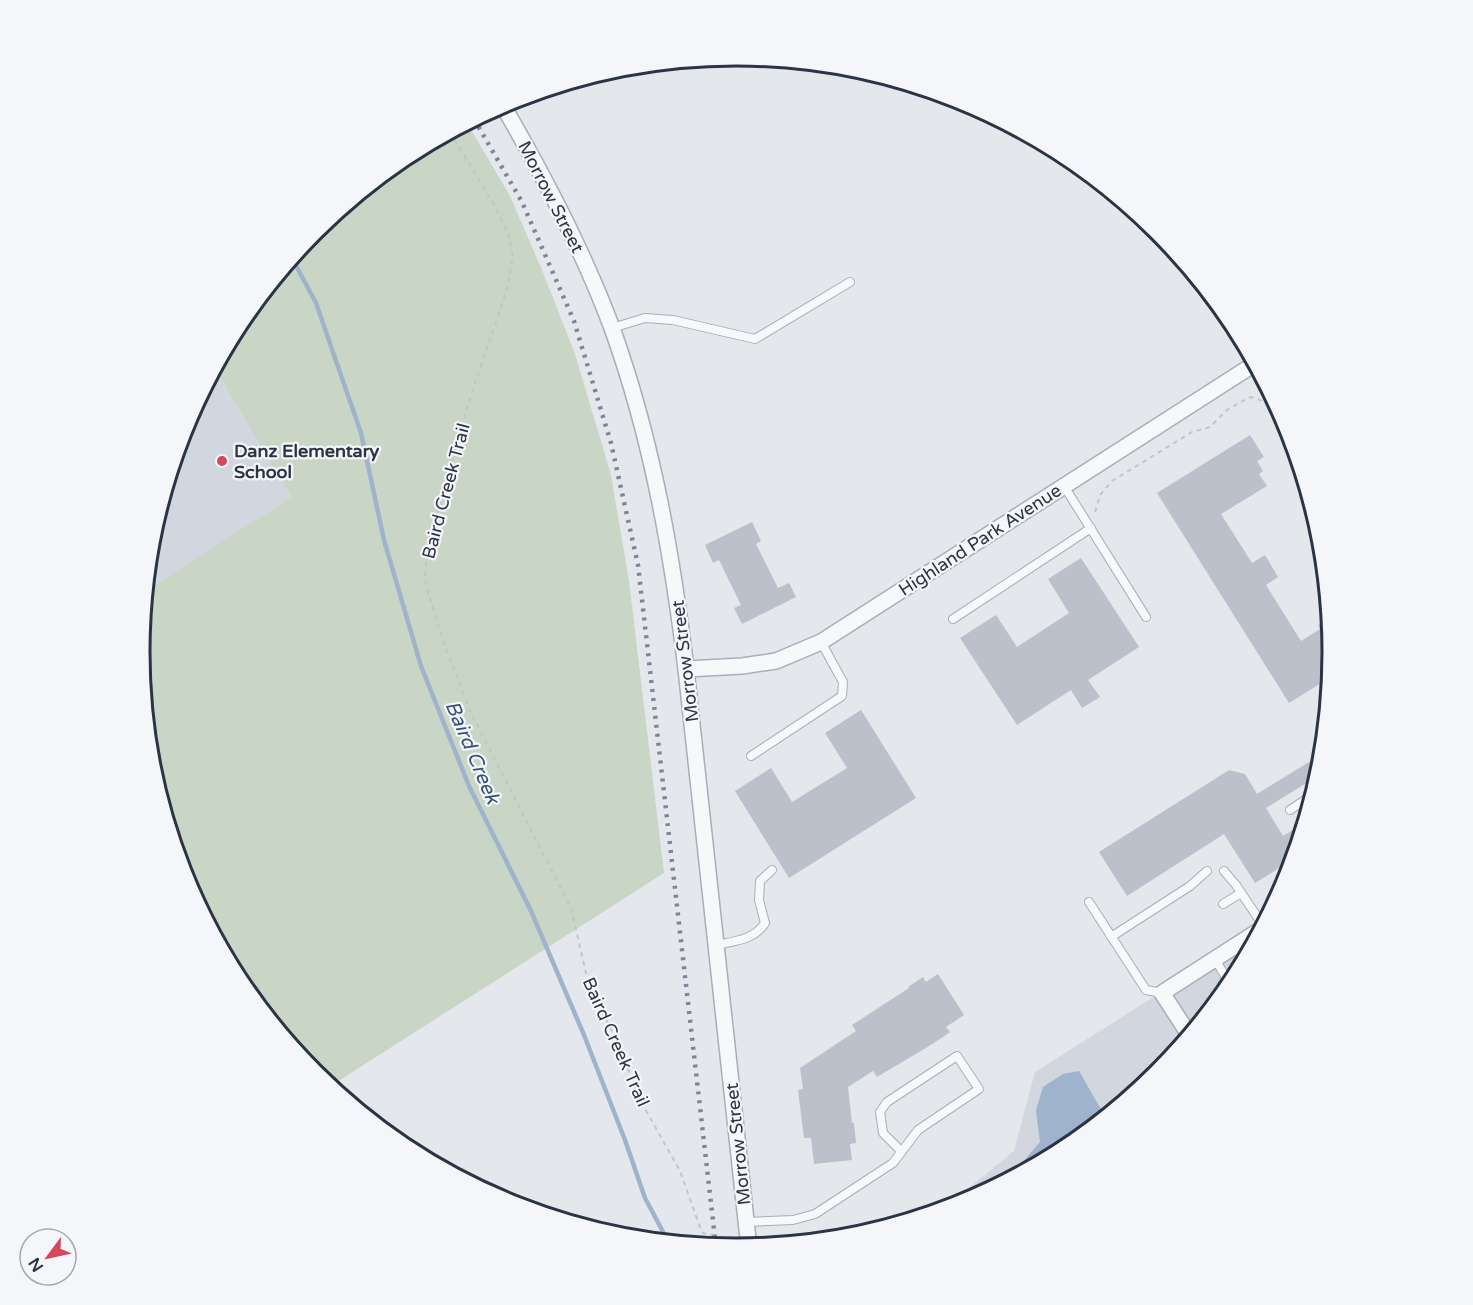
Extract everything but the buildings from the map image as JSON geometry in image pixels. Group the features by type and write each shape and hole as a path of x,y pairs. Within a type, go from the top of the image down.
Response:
{"street":[{"name":"Morrow Street","path":"507,113 553,196 612,328 649,452 664,518 676,585 686,669 747,1222 744,1239"},
{"name":"Highland Park Avenue","path":"686,669 742,666 776,661 821,642 1249,368"},
{"path":"1186,1029 1162,993 1249,937"}],"lane":[{"path":"612,328 645,318 673,320 755,339 850,282"},
{"path":"1064,486 1146,617"},
{"path":"953,619 1091,528"},
{"path":"752,756 842,696 843,682 821,642"},
{"path":"1290,810 1304,801"},
{"path":"716,945 758,934 765,924 759,900 760,881 772,870"},
{"path":"1111,937 1190,886 1207,871"},
{"path":"1224,871 1258,920"},
{"path":"1223,904 1241,893"},
{"path":"1089,902 1146,990 1162,993"},
{"path":"1215,959 1225,976"},
{"path":"747,1222 793,1220 815,1214 893,1163 918,1130 979,1089 957,1056 886,1102 880,1112 882,1133 901,1151"}],"path":[{"name":"Baird Creek Trail","path":"454,139 495,206 508,236 513,256 507,288 472,392 429,543 424,572 426,585 441,635 471,713 568,902 574,918 589,986 615,1035 644,1107 680,1171 701,1230 722,1239"},
{"path":"1085,520 1095,512 1100,495 1112,481 1192,432 1210,427 1227,410 1250,397 1261,399 1269,407"}],"shaded area":[{"name":"Danz Elementary School","path":"219,376 291,497 154,587 161,538 181,464 210,393"},
{"path":"1249,937 1202,1010 1151,1067 1123,1093 1094,1118 1062,1140 996,1179 962,1193 1014,1151 1035,1072"}],"green space":[{"path":"471,129 510,196 542,270 575,354 611,475 629,581 664,873 338,1081 271,1010 229,946 210,912 181,841 170,804 161,767 151,691 151,614 154,586 291,497 219,376 271,295 322,238 379,187"}],"water":[{"path":"1079,1071 1102,1111 1062,1140 1012,1170 1020,1165 1040,1142 1036,1110 1043,1087 1063,1074"}],"waterway":[{"name":"Baird Creek","path":"296,266 316,303 361,433 384,540 421,666 469,786 531,911 584,1035 645,1198 664,1234"}],"railway":[{"path":"478,126 522,202 574,321 611,443 638,565 715,1238"}],"place":[{"name":"Danz Elementary School","path":"222,461"}]}
